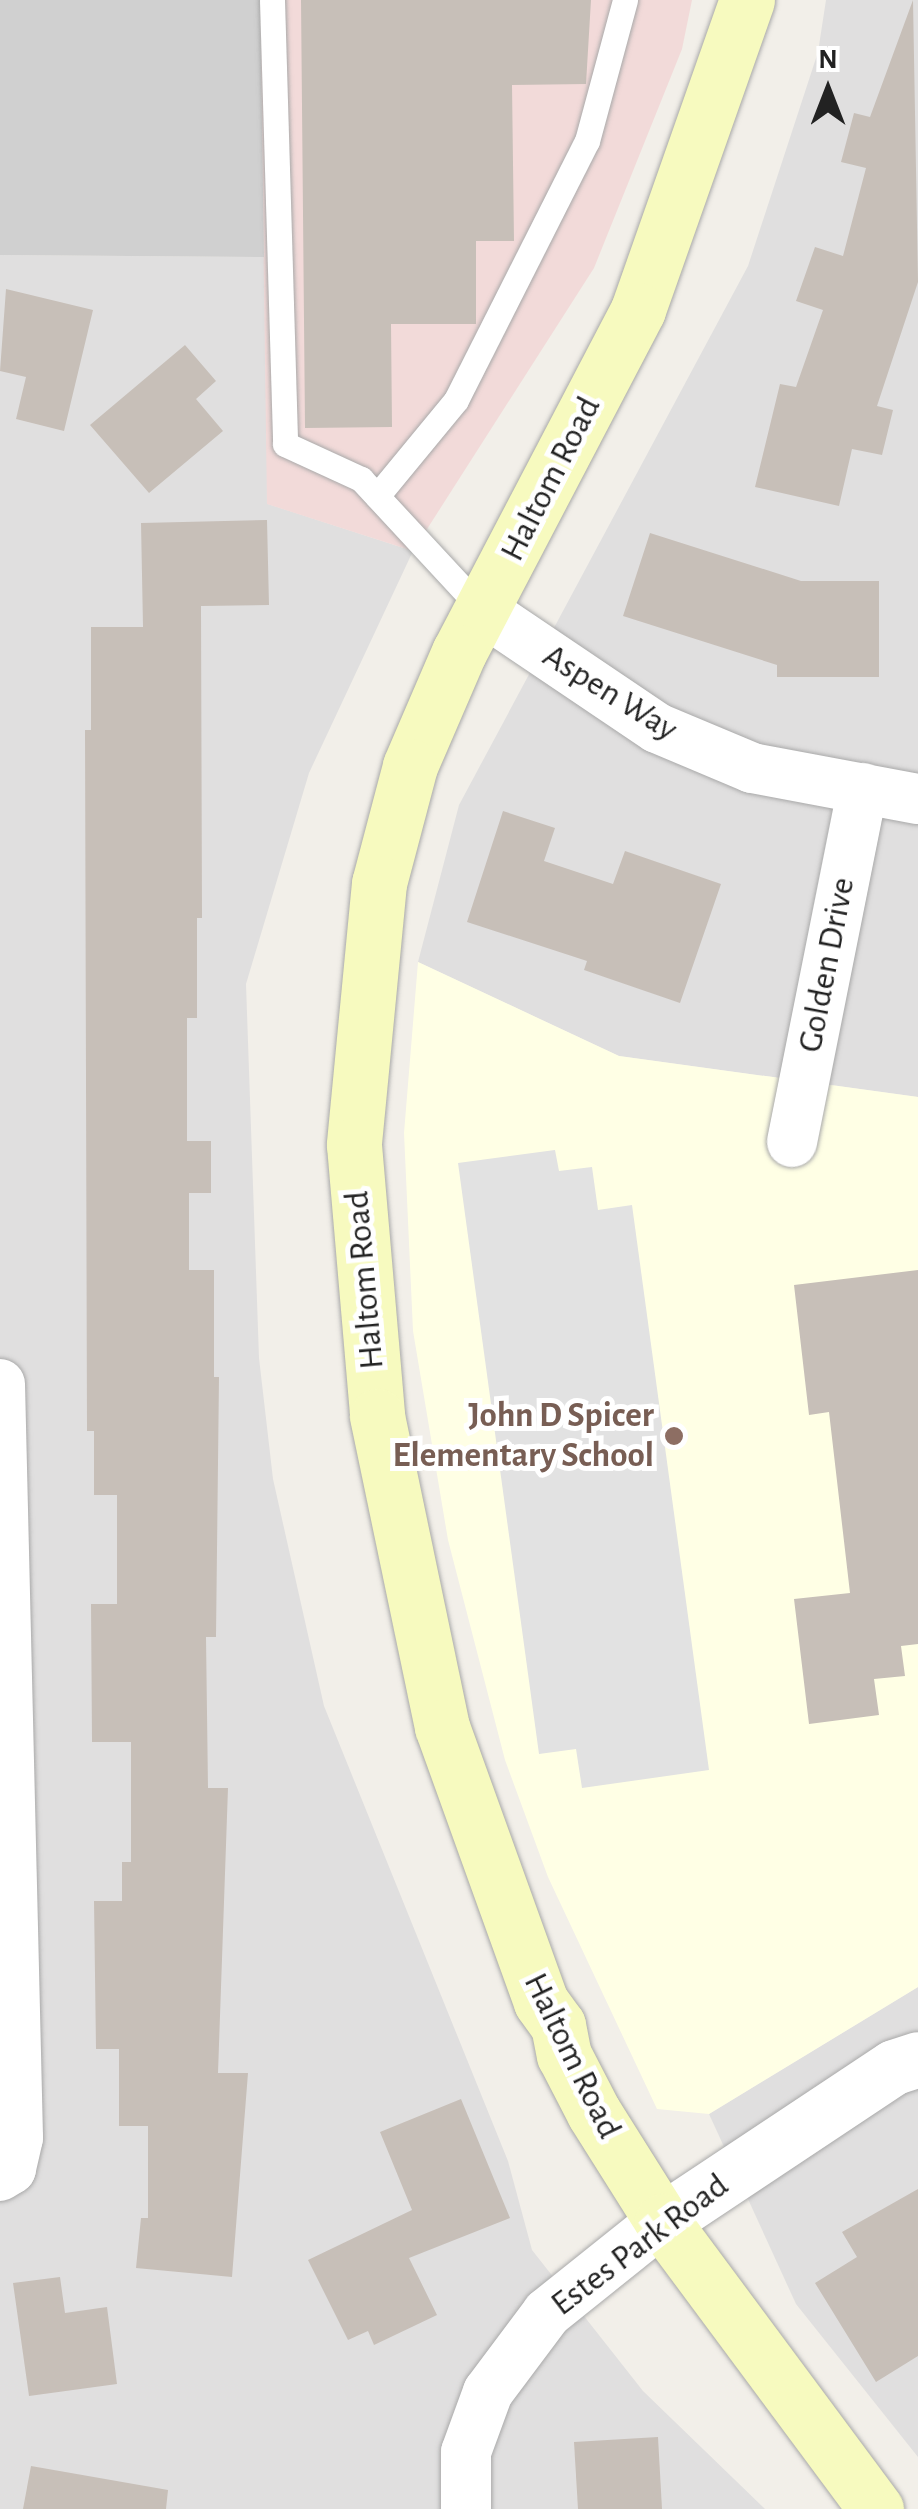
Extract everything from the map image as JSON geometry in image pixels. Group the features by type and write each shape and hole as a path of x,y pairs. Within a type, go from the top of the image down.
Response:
{"main road":[{"name":"Haltom Road","path":"747,0 638,310 484,612 459,652 410,766 378,883 354,1145 376,1416 442,1727 541,2002 558,2026 564,2055 662,2221 876,2509"}],"street":[{"name":"Aspen Way","path":"484,612 657,728 752,768 918,799"},
{"name":"Golden Drive","path":"792,1142 863,788"},
{"path":"0,1384 18,2138 10,2169 0,2176"},
{"name":"Estes Park Road","path":"466,2509 466,2452 488,2392 547,2312 662,2221 894,2066 918,2059"}],"lane":[{"path":"272,0 285,444 362,479 484,612"},
{"path":"376,496 456,400 587,142 626,0"}],"shaded area":[{"path":"0,0 260,0 264,257 0,255"},
{"path":"260,0 692,0 682,49 594,268 413,551 267,504"},
{"path":"826,0 918,0 918,1097 619,1056 418,962 459,805 748,266 818,52"},
{"path":"0,255 264,257 268,504 413,551 309,773 246,984 259,1358 273,1479 324,1706 508,2161 532,2250 643,2391 765,2509 0,2509"},
{"name":"John D Spicer Elementary School","path":"418,962 619,1056 918,1097 918,1987 709,2114 657,2109 548,1877 505,1760 448,1540 413,1331 404,1133"},
{"path":"555,1150 559,1171 592,1167 598,1210 632,1205 709,1770 582,1788 576,1749 539,1754 458,1163"},
{"path":"918,1987 918,2457 796,2304 709,2114"}],"building":[{"path":"301,0 591,0 586,84 512,85 514,241 476,241 476,324 391,324 392,427 305,428"},
{"path":"913,0 918,282 877,406 893,410 882,455 852,449 839,506 755,487 780,384 796,387 823,310 796,301 815,247 843,256 866,168 841,162 854,113 870,117"},
{"path":"6,289 93,310 64,431 16,419 26,377 0,371"},
{"path":"185,345 216,381 196,399 223,431 149,493 90,425"},
{"path":"267,520 269,605 201,606 202,918 197,918 197,1018 187,1018 187,1141 211,1141 211,1193 189,1193 189,1270 214,1270 214,1377 219,1377 216,1637 206,1637 208,1788 228,1788 218,2073 248,2073 232,2277 136,2268 141,2218 148,2218 148,2126 119,2126 119,2049 96,2049 94,1901 122,1901 122,1862 131,1862 131,1742 92,1742 91,1604 117,1604 117,1495 94,1495 94,1431 87,1431 85,730 91,730 91,627 143,627 141,523"},
{"path":"650,533 801,581 879,581 879,677 777,677 777,665 623,616"},
{"path":"503,811 555,828 544,861 613,884 625,851 721,884 680,1003 584,970 587,961 467,922"},
{"path":"918,1270 918,1644 901,1646 905,1676 874,1679 879,1715 809,1724 794,1599 850,1593 829,1412 809,1415 794,1285"},
{"path":"461,2099 510,2218 409,2258 437,2315 374,2345 368,2331 348,2340 308,2260 412,2210 380,2132"},
{"path":"918,2189 918,2356 876,2382 815,2283 857,2257 842,2232"},
{"path":"60,2277 65,2313 107,2307 117,2384 29,2396 13,2283"},
{"path":"658,2437 662,2509 578,2509 574,2442"},
{"path":"31,2466 168,2490 166,2509 23,2509"}],"place":[{"name":"John D Spicer Elementary School","path":"674,1436"}]}
